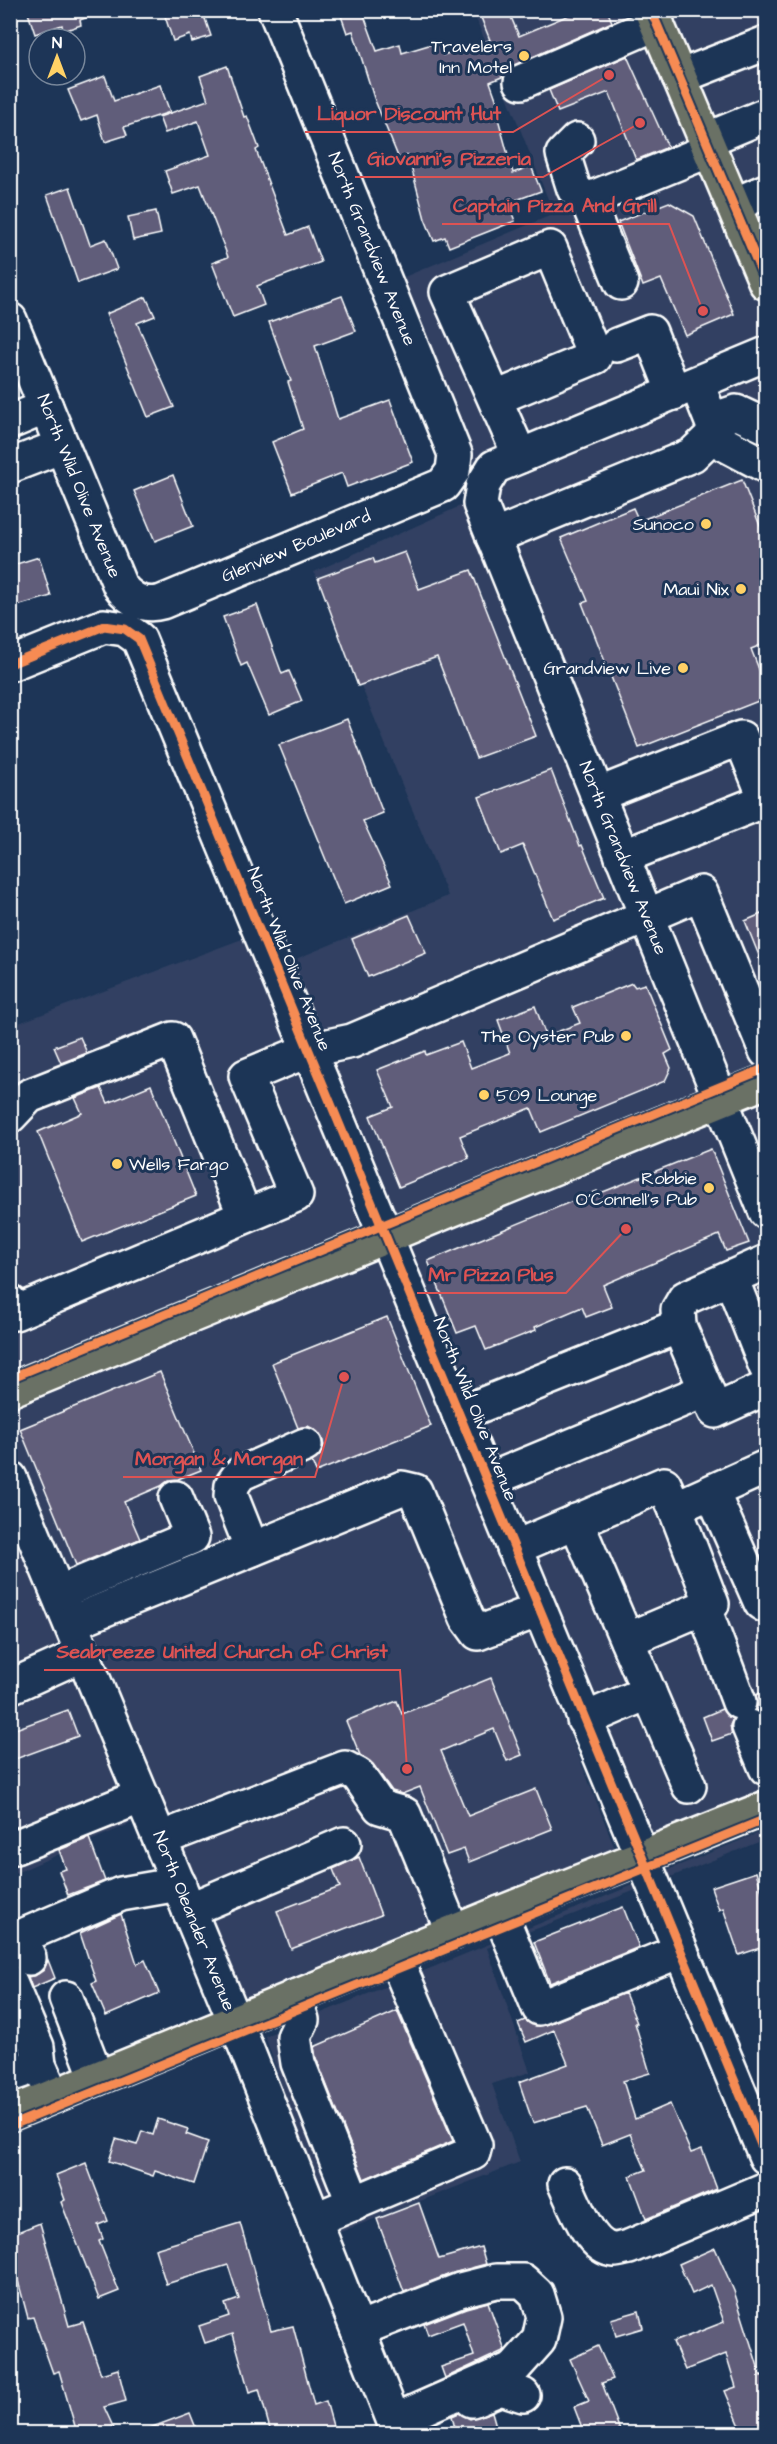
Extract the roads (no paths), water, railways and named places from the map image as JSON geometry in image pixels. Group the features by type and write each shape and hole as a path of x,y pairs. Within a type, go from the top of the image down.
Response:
{"main road":[{"path":"654,17 766,283"},
{"path":"10,1390 766,1081"},
{"path":"10,2114 500,1913 766,1808"}],"street":[{"name":"North Grandview Avenue","path":"275,10 455,454"},
{"path":"521,82 654,17"},
{"path":"679,77 766,42"},
{"path":"587,200 708,145 766,115"},
{"path":"577,140 563,154 574,189 587,200 621,283"},
{"path":"734,205 766,192"},
{"path":"496,398 595,357 550,248 447,292 520,456 766,354"},
{"name":"North Wild Olive Avenue","path":"10,320 120,586"},
{"path":"617,345 650,332 711,429 766,466"},
{"path":"10,422 46,407"},
{"path":"493,537 692,455 711,429 736,412 766,426"},
{"path":"10,466 62,446"},
{"name":"Glenview Boulevard","path":"120,586 138,602 147,604 162,602 443,485 453,471 455,454"},
{"name":"North Grandview Avenue","path":"520,456 494,467 483,485 480,504 720,1101 756,1154 766,1212"},
{"name":"North Wild Olive Avenue","path":"10,664 104,626 125,628 139,639 766,2157"},
{"path":"597,795 741,738 762,789 766,800 622,857"},
{"path":"10,1302 15,1313 296,1195 246,1077 309,1050 352,1041 701,893 766,1051"},
{"path":"10,1116 29,1096 173,1039 245,1216"},
{"path":"766,1262 685,1298 678,1310 679,1326 715,1411 766,1388"},
{"path":"731,1278 766,1367"},
{"path":"459,1414 679,1326"},
{"path":"487,1481 706,1390"},
{"path":"252,1549 231,1496 232,1485 240,1474 305,1445"},
{"path":"675,1508 766,1467"},
{"name":"North Oleander Avenue","path":"10,1478 235,2022 397,2428"},
{"path":"514,1548 664,1484 712,1604 627,1640"},
{"path":"71,1623 402,1488 415,1491 467,1618 478,1633 539,1610"},
{"path":"712,1492 761,1603 766,1605"},
{"path":"58,1593 192,1537 176,1498"},
{"path":"576,1521 689,1786"},
{"path":"704,1608 766,1768"},
{"path":"10,1687 83,1654"},
{"path":"584,1720 649,1692"},
{"path":"160,1839 345,1768 358,1775 380,1807 404,1814 453,1933"},
{"path":"10,1846 15,1847 142,1796"},
{"path":"53,2096 25,2070 37,2047 20,1970 20,1937 121,1894 184,1897 344,1844"},
{"path":"500,1913 539,2008 680,1951"},
{"path":"314,2220 473,2153 475,2145 395,1957"},
{"path":"66,1998 97,2078"},
{"path":"294,1998 302,2020 294,2037 298,2063 354,2204"},
{"path":"565,2184 585,2227 599,2244 613,2250 628,2247 766,2189"},
{"path":"358,2331 460,2290 496,2281 523,2281 537,2294 544,2317 539,2340 514,2368 397,2428"},
{"path":"397,2428 501,2388 523,2395"}],"place":[{"name":"Travelers Inn Motel","path":"524,56"},
{"name":"Liquor Discount Hut","path":"609,75"},
{"name":"Giovanni's Pizzeria","path":"640,123"},
{"name":"Captain Pizza And Grill","path":"703,311"},
{"name":"Sunoco","path":"706,524"},
{"name":"Maui Nix","path":"741,589"},
{"name":"Grandview Live","path":"683,668"},
{"name":"The Oyster Pub","path":"626,1036"},
{"name":"509 Lounge","path":"484,1095"},
{"name":"Wells Fargo","path":"117,1164"},
{"name":"Robbie O'Connell's Pub","path":"709,1188"},
{"name":"Mr Pizza Plus","path":"626,1229"},
{"name":"Morgan & Morgan","path":"344,1377"},
{"name":"Seabreeze United Church of Christ","path":"407,1769"}]}
